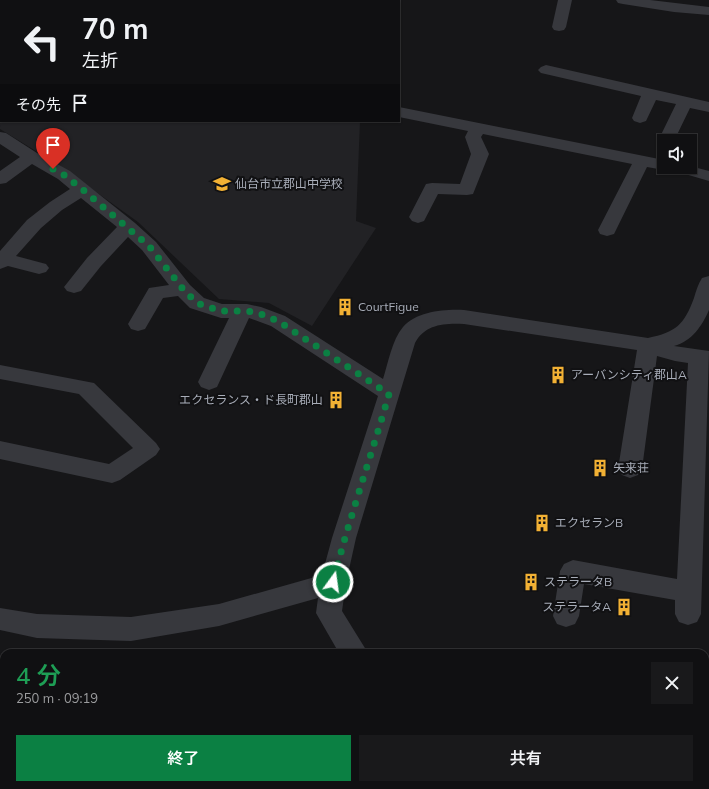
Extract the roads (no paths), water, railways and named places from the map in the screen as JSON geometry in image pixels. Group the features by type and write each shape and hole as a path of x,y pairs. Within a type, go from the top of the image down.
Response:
{"street":[{"path":"559,28 565,0"},
{"path":"626,0 674,8 709,11"},
{"path":"580,78 590,63"},
{"path":"546,70 709,107"},
{"path":"640,118 650,94"},
{"path":"669,134 685,102"},
{"path":"400,112 654,163 607,230"},
{"path":"418,217 432,188 467,190 480,154 473,137 478,128"},
{"path":"0,137 64,175 128,227 149,246 183,289 197,303 221,311 242,311 261,314 278,321 389,394"},
{"path":"0,179 32,157"},
{"path":"697,173 709,176"},
{"path":"2,261 34,224 56,206 82,189"},
{"path":"74,287 94,262 128,227"},
{"path":"2,261 39,268"},
{"path":"648,345 675,339 686,330 702,303 708,287"},
{"path":"138,324 156,293 183,289"},
{"path":"209,382 242,311"},
{"path":"352,649 329,613 333,582 344,538 405,343 411,330 425,322 444,316 464,317 648,345 675,354 704,358 688,603 573,571 566,616"},
{"path":"630,469 648,345"},
{"path":"0,372 86,388 148,449 112,474 0,450"},
{"path":"0,620 37,626 131,629 219,615 333,582"}],"place":[{"name":"仙台市立郡山中学校","path":"222,184"},
{"name":"CourtFigue","path":"345,307"},
{"name":"アーバンシティ郡山A","path":"558,375"},
{"name":"エクセランス・ド長町郡山","path":"336,400"},
{"name":"矢来荘","path":"600,468"},
{"name":"エクセランB","path":"542,523"},
{"name":"ステラータB","path":"531,582"},
{"name":"ステラータA","path":"624,607"}]}
